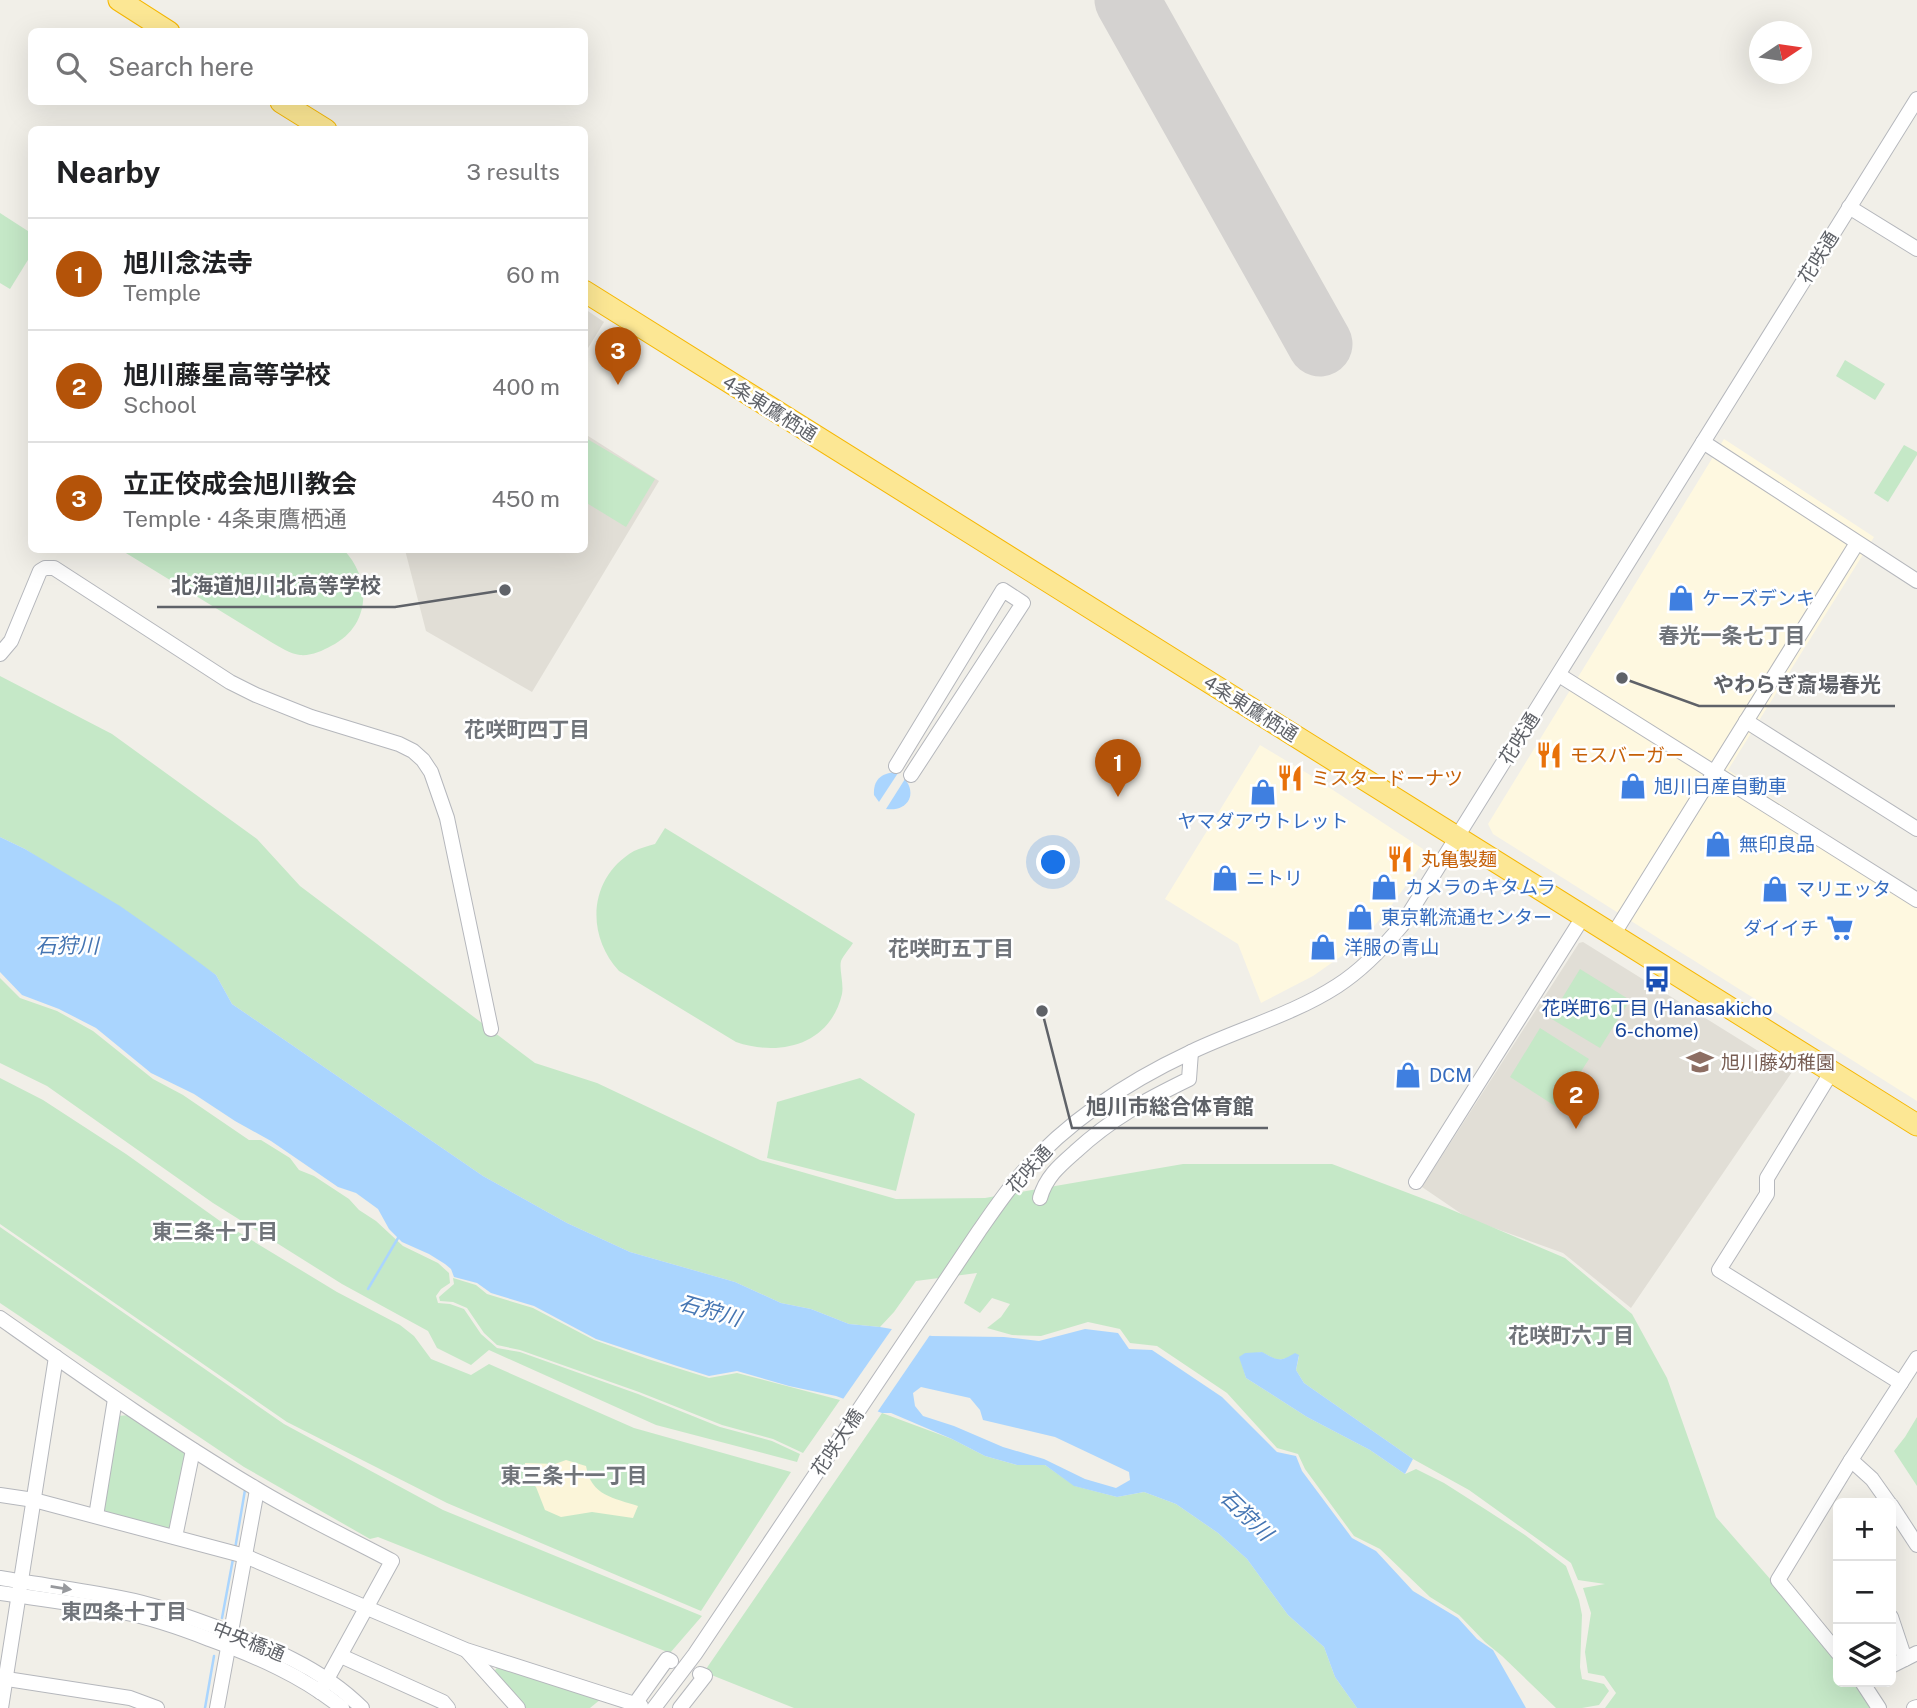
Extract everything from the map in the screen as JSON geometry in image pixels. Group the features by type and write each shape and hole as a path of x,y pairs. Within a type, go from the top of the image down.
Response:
{"highway":[{"path":"119,0 163,28"},
{"path":"286,105 320,126"},
{"name":"4条東鷹栖通","path":"588,293 1917,1125"}],"street":[{"name":"花咲通","path":"979,1231 1023,1171 1096,1106 1140,1078 1191,1052 1307,1003 1338,986 1383,947 1402,925 1917,99"},
{"path":"1849,207 1917,249"},
{"path":"1703,442 1917,581"},
{"path":"1613,935 1857,543"},
{"path":"0,654 11,641 40,571 54,568 230,682 311,717 399,744 413,751 432,772 447,818 492,1029"},
{"path":"896,766 1003,590 1023,603 911,775"},
{"path":"1559,675 1915,894"},
{"path":"1746,721 1917,829"},
{"path":"1416,1182 1583,917"},
{"path":"1041,1198 1044,1186 1055,1170 1100,1130 1143,1101 1189,1079 1191,1052"},
{"path":"1832,1072 1767,1178 1767,1194 1719,1270 1901,1383"},
{"name":"花咲大橋","path":"640,1706 695,1654 979,1231"},
{"path":"0,1318 116,1399 257,1490 392,1561 324,1686"},
{"path":"1,1708 3,1678 21,1589 56,1357"},
{"path":"1833,1647 1778,1580 1917,1358"},
{"path":"96,1516 116,1399"},
{"path":"175,1537 193,1450"},
{"path":"1851,1460 1871,1479 1883,1498"},
{"path":"217,1708 231,1640 237,1554 257,1490"},
{"path":"0,1495 34,1500 237,1554 466,1650 640,1706 667,1659 671,1661"},
{"path":"1896,1516 1917,1545"},
{"name":"中央橋通","path":"0,1578 21,1589"},
{"name":"中央橋通","path":"0,1593 21,1589 142,1602 189,1617 231,1640 294,1660 324,1686 342,1708"},
{"path":"1895,1624 1911,1656"},
{"path":"466,1650 518,1708"},
{"path":"341,1656 443,1702 448,1708"},
{"path":"680,1708 705,1676 700,1674"},
{"path":"3,1678 130,1698 157,1708"},
{"name":"中央橋通","path":"324,1686 350,1696 362,1708"},
{"path":"1865,1687 1880,1708"}],"shaded area":[{"path":"588,311 604,322 588,348"},
{"path":"588,436 659,481 532,692 426,631 406,553 588,553"},
{"path":"1724,439 1874,537 1728,770 1917,893 1917,1101 1493,834 1488,824"},
{"path":"1260,745 1423,849 1425,860 1360,943 1313,976 1261,1003 1238,944 1165,899"},
{"path":"1583,942 1792,1072 1631,1308 1563,1253 1469,1219 1422,1187 1579,943"}],"green space":[{"path":"0,213 28,231 28,260 10,289 0,283"},
{"path":"1845,360 1885,384 1875,400 1836,376"},
{"path":"588,439 655,479 626,527 588,504"},
{"path":"1904,445 1917,452 1917,455 1888,502 1874,493"},
{"path":"126,553 346,553 353,562 363,588 360,615 354,627 331,646 312,654 296,654 271,642"},
{"path":"0,676 112,734 257,839 300,886 535,1063 597,1083 760,1160 896,1199 985,1198 1183,1164 1332,1164 1445,1207 1565,1258 1632,1314 1667,1378 1716,1517 1833,1656 1833,1687 1856,1687 1871,1708 1605,1708 1616,1693 1604,1676 1588,1673 1585,1652 1591,1613 1583,1588 1605,1584 1578,1580 1571,1563 1469,1490 1413,1459 1304,1383 1296,1370 1299,1356 1277,1360 1261,1352 1240,1357 1246,1378 1307,1417 1370,1450 1405,1474 1416,1469 1444,1483 1525,1535 1566,1566 1582,1615 1582,1679 1604,1684 1609,1691 1599,1705 1556,1708 1459,1615 1430,1597 1380,1549 1354,1536 1305,1469 1298,1454 1277,1448 1227,1393 1157,1346 1130,1343 1120,1329 1088,1322 1041,1336 1012,1335 987,1328 1001,1317 1010,1304 992,1298 980,1313 964,1303 977,1273 916,1281 880,1327 849,1324 811,1309 781,1303 735,1282 630,1252 567,1223 483,1176 232,1004 216,975 25,849 0,837"},
{"path":"665,828 853,943 841,961 842,994 836,1011 827,1025 815,1036 786,1047 769,1048 736,1042 619,971 608,956 597,924 601,891 619,862 634,851 655,844"},
{"path":"1580,969 1630,1000 1600,1048 1550,1018"},
{"path":"0,978 20,998 57,1011 93,1031 153,1079 183,1095 249,1140 261,1140 290,1158 299,1170 314,1176 349,1199 403,1246 438,1263 449,1273 450,1283 436,1296 438,1303 464,1309 481,1334 497,1348 520,1352 638,1394 720,1427 772,1441 800,1454 797,1462 656,1425 489,1350 471,1365 437,1348 428,1331 342,1284 213,1203 47,1086 0,1063"},
{"path":"1540,1028 1589,1059 1558,1108 1510,1077"},
{"path":"0,1078 43,1100 126,1154 220,1221 337,1292 400,1325 414,1336 431,1359 471,1375 489,1364 634,1428 791,1472 701,1611 447,1503 287,1422 0,1224"},
{"path":"860,1078 915,1114 896,1191 767,1158 777,1102"},
{"path":"0,1227 284,1424 443,1510 702,1616 670,1653 378,1537 370,1539 244,1467 0,1303"},
{"path":"453,1278 476,1285 487,1294 533,1308 594,1340 648,1359 709,1378 737,1373 840,1400 803,1453 773,1439 722,1425 639,1392 520,1350 497,1345 484,1333 467,1308 453,1302 440,1301 439,1297 454,1284"},
{"path":"882,1413 952,1439 985,1456 1017,1465 1045,1465 1075,1486 1117,1497 1144,1492 1176,1504 1218,1533 1247,1559 1288,1615 1324,1647 1335,1677 1357,1708 794,1708 704,1672"},
{"path":"130,1415 187,1455 171,1531 103,1511 117,1416"},
{"path":"1917,1417 1917,1486 1894,1451"},
{"path":"498,1666 601,1699 590,1708 524,1708 494,1672"}],"sand":[{"path":"566,1460 586,1466 598,1490 612,1498 638,1506 633,1518 592,1512 561,1517 545,1510 536,1487 526,1477 525,1463 555,1464"}],"water":[{"path":"898,773 879,802 874,795 877,781 886,774"},
{"path":"905,779 910,791 908,801 899,808 886,809"},
{"name":"石狩川","path":"0,837 120,906 173,943 216,975 232,1004 483,1176 567,1223 630,1252 735,1282 781,1303 811,1309 849,1324 932,1336 1004,1337 1039,1341 1085,1329 1118,1333 1129,1349 1152,1350 1222,1397 1277,1452 1296,1456 1302,1471 1352,1538 1376,1551 1413,1591 1458,1618 1477,1639 1493,1650 1526,1708 1357,1708 1335,1677 1324,1647 1288,1615 1247,1559 1218,1533 1176,1504 1144,1492 1117,1497 1074,1486 1045,1465 1017,1465 985,1456 891,1413 882,1413 836,1396 737,1371 709,1376 677,1366 596,1339 534,1306 491,1293 477,1283 454,1277 445,1264 402,1242 389,1229 378,1209 356,1193 338,1187 271,1141 194,1094 151,1073 96,1028 59,1009 22,995 0,972","holes":["921,1387 970,1398 980,1410 983,1420 1055,1437 1129,1472 1130,1480 1116,1488 1085,1479 1044,1459 1003,1447 923,1416 915,1406 913,1393"]},
{"path":"1262,1352 1278,1359 1295,1353 1299,1355 1296,1370 1304,1383 1413,1459 1405,1474 1370,1450 1307,1417 1246,1378 1239,1357 1245,1353"}],"pier":[{"path":"894,1326 932,1332 876,1414 841,1402"}],"waterway":[{"path":"368,1289 398,1238"},
{"path":"235,1549 245,1490"},
{"path":"222,1618 233,1559"},
{"path":"205,1708 214,1656"}],"runway":[{"path":"1127,0 1320,344"}],"place":[{"name":"立正佼成会旭川教会","path":"618,385"},
{"name":"北海道旭川北高等学校","path":"505,590"},
{"name":"ケーズデンキ","path":"1681,598"},
{"name":"やわらぎ斎場春光","path":"1622,678"},
{"name":"モスバーガー","path":"1549,755"},
{"name":"ミスタードーナツ","path":"1290,778"},
{"name":"旭川日産自動車","path":"1633,786"},
{"name":"ヤマダアウトレット","path":"1263,792"},
{"name":"旭川念法寺","path":"1118,797"},
{"name":"無印良品","path":"1718,844"},
{"name":"丸亀製麺","path":"1400,859"},
{"name":"ニトリ","path":"1225,878"},
{"name":"カメラのキタムラ","path":"1384,887"},
{"name":"マリエッタ","path":"1775,889"},
{"name":"東京靴流通センター","path":"1360,917"},
{"name":"ダイイチ","path":"1840,928"},
{"name":"洋服の青山","path":"1323,947"},
{"name":"花咲町6丁目 (Hanasakicho 6-chome)","path":"1657,979"},
{"name":"旭川市総合体育館","path":"1042,1011"},
{"name":"旭川藤幼稚園","path":"1700,1062"},
{"name":"DCM","path":"1408,1075"},
{"name":"旭川藤星高等学校","path":"1576,1129"}],"district":[{"name":"春光一条七丁目","path":"1732,636"},
{"name":"花咲町四丁目","path":"527,730"},
{"name":"花咲町五丁目","path":"951,949"},
{"name":"東三条十丁目","path":"215,1232"},
{"name":"花咲町六丁目","path":"1571,1336"},
{"name":"東三条十一丁目","path":"574,1476"},
{"name":"東四条十丁目","path":"124,1612"}]}
